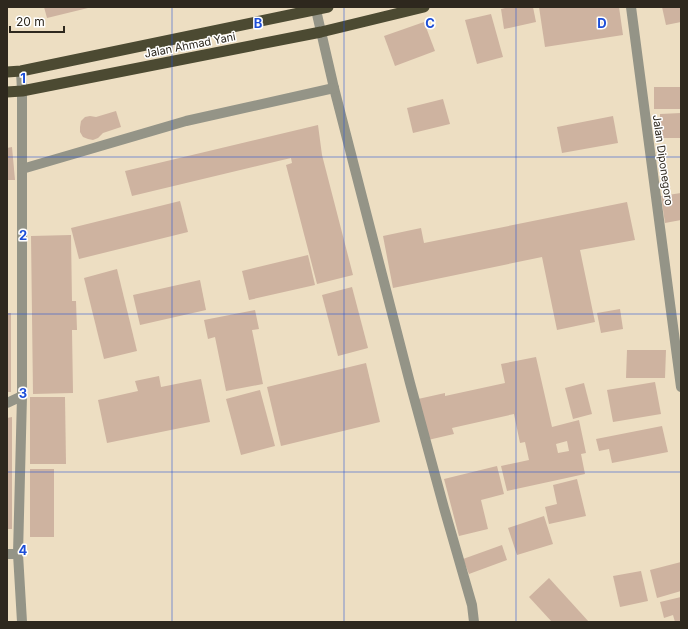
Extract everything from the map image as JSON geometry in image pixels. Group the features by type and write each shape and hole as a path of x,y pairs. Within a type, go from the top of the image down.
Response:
{"highway":[{"name":"Jalan Ahmad Yani","path":"7,72 21,71 328,7"},
{"name":"Jalan Ahmad Yani","path":"7,92 22,91 321,32 424,7"}],"street":[{"name":"Jalan Diponegoro","path":"631,7 681,387"},
{"path":"316,10 334,88 444,508 472,605 474,622"},
{"path":"21,71 22,396 18,554 22,622"},
{"path":"22,170 186,121 334,88"},
{"path":"7,403 22,396"},
{"path":"7,554 18,554"}],"building":[{"path":"44,7 88,7 88,8 47,18"},
{"path":"509,7 533,7 536,22 504,29 501,9"},
{"path":"539,7 619,7 623,35 545,47"},
{"path":"662,7 681,7 681,22 666,25"},
{"path":"491,14 503,57 477,64 465,20"},
{"path":"424,22 435,51 395,66 384,36"},
{"path":"654,87 681,87 681,109 654,109"},
{"path":"443,99 450,124 413,133 407,108"},
{"path":"116,111 121,127 103,133 98,138 93,140 83,137 80,132 80,127 81,121 85,117 96,117"},
{"path":"681,113 681,138 660,138 660,114"},
{"path":"613,116 618,143 562,153 557,127"},
{"path":"318,125 322,155 353,275 317,284 286,165 292,163 291,158 132,196 125,171"},
{"path":"12,147 15,180 7,180 7,148"},
{"path":"681,193 681,220 665,223 661,196"},
{"path":"180,201 188,232 79,259 71,228"},
{"path":"627,202 635,240 580,250 595,322 557,330 542,257 393,288 383,236 421,228 424,243"},
{"path":"71,235 72,301 76,301 77,330 72,330 73,393 33,394 31,236"},
{"path":"308,255 315,285 249,300 242,271"},
{"path":"117,269 137,351 104,359 84,278"},
{"path":"200,280 206,310 140,325 133,295"},
{"path":"352,287 368,348 338,356 322,295"},
{"path":"620,309 623,329 601,333 597,313"},
{"path":"255,310 259,329 252,330 263,384 226,391 215,337 208,339 204,320"},
{"path":"7,313 11,313 11,392 7,392"},
{"path":"627,350 666,350 665,378 626,378"},
{"path":"536,357 552,427 579,420 586,453 581,454 585,474 507,491 501,466 529,460 525,442 520,443 514,414 452,428 454,434 428,440 418,399 445,393 445,396 505,383 501,364","holes":["567,441 569,451 558,453 556,444"]},
{"path":"366,363 380,422 281,446 267,387"},
{"path":"159,376 161,387 201,379 210,422 107,443 98,400 138,391 135,381"},
{"path":"655,382 661,414 613,422 607,390"},
{"path":"584,383 592,414 573,419 565,388"},
{"path":"260,390 275,446 241,455 226,399"},
{"path":"30,397 65,397 66,464 30,464"},
{"path":"12,417 12,529 7,529 7,418"},
{"path":"662,426 668,452 612,463 609,449 599,451 596,439"},
{"path":"497,466 504,494 481,500 488,529 459,536 444,479"},
{"path":"30,469 54,469 54,537 30,537"},
{"path":"577,479 586,516 549,524 545,507 557,504 553,485"},
{"path":"544,516 553,544 517,555 508,528"},
{"path":"502,545 507,560 469,574 463,559"},
{"path":"681,562 681,591 657,598 650,570"},
{"path":"641,571 648,601 620,607 613,576"},
{"path":"549,578 589,622 552,622 529,597"},
{"path":"681,597 681,622 675,622 673,615 664,618 660,602"}]}
